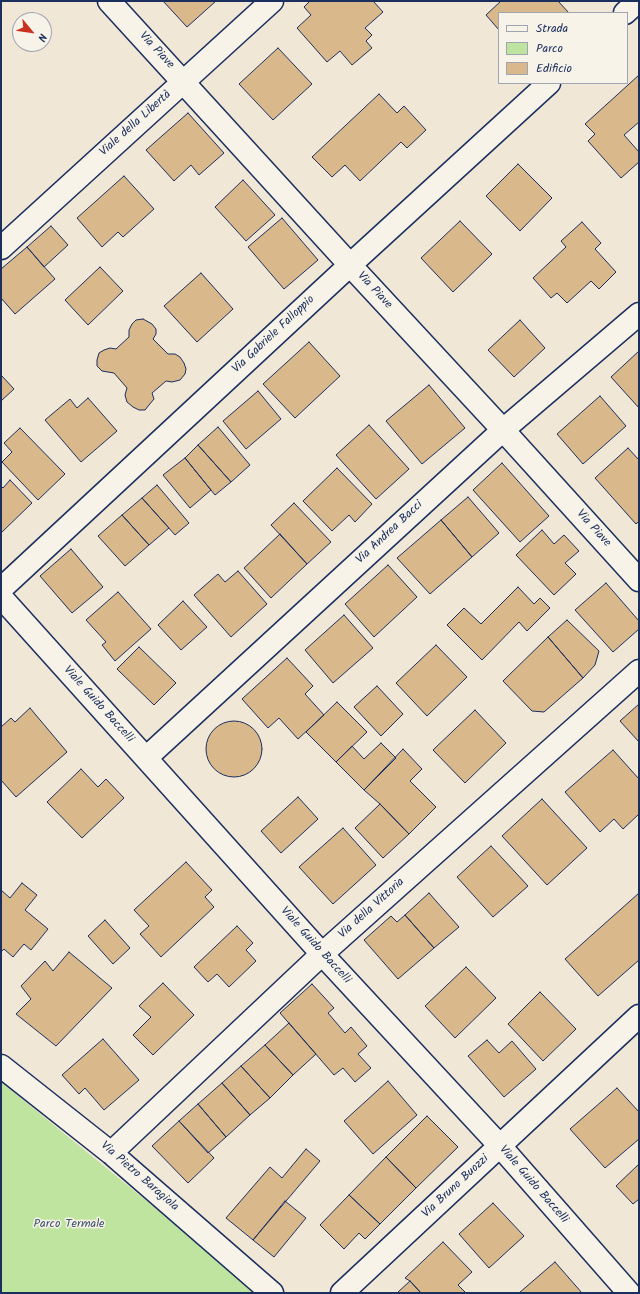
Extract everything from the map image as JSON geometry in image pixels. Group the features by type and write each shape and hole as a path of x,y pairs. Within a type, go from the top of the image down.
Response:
{"street":[{"name":"Via Piave","path":"109,1 639,580"},
{"name":"Viale della Libertà","path":"1,248 272,1"},
{"path":"626,12 638,1"},
{"name":"Via Gabriele Falloppio","path":"1,589 350,265 548,84"},
{"name":"Via Andrea Bacci","path":"146,758 503,430 639,314"},
{"name":"Viale Guido Baccelli","path":"1,597 322,954 500,1146 629,1293"},
{"name":"Via della Vittoria","path":"111,1153 322,954 639,671"},
{"name":"Via Bruno Buozzi","path":"342,1293 639,1016"},
{"name":"Via Pietro Baragiola","path":"1,1066 111,1153 272,1293"},
{"path":"635,1293 639,1289"}],"green space":[{"name":"Parco Termale","path":"1,1082 259,1293 1,1293"}],"building":[{"path":"163,1 216,1 187,27"},
{"path":"310,1 373,1 383,12 365,28 372,35 366,41 372,48 352,65 340,51 327,62 297,28 311,15 304,7"},
{"path":"501,1 558,1 568,12 498,12 498,29 486,15"},
{"path":"278,48 312,84 273,120 239,84"},
{"path":"639,75 639,122 624,135 639,152 639,162 621,178 588,141 595,134 585,124"},
{"path":"379,94 397,113 404,106 426,130 407,148 401,142 360,181 345,165 332,177 312,157"},
{"path":"188,113 224,153 199,175 191,165 174,181 146,150"},
{"path":"518,164 552,198 520,231 486,196"},
{"path":"124,176 154,209 123,237 118,232 102,247 77,218"},
{"path":"243,180 275,215 246,241 215,207"},
{"path":"282,218 318,260 284,289 248,247"},
{"path":"460,221 492,254 453,292 421,258"},
{"path":"582,222 601,243 595,249 616,272 599,289 591,281 567,303 557,293 551,298 533,278 566,247 561,241"},
{"path":"51,226 68,245 44,267 27,247"},
{"path":"27,247 55,279 15,314 1,298 1,269"},
{"path":"100,267 123,291 88,325 65,300"},
{"path":"201,273 233,309 197,342 164,306"},
{"path":"143,319 152,324 156,329 156,334 153,339 168,354 175,354 180,357 186,369 185,374 180,380 172,382 166,381 152,393 154,399 145,410 139,410 127,402 125,395 127,388 114,373 102,371 97,366 97,360 99,353 104,350 110,348 116,349 129,337 129,330 132,324 136,320"},
{"path":"520,320 545,348 514,377 488,350"},
{"path":"309,342 340,376 295,418 263,384"},
{"path":"639,351 639,408 611,377"},
{"path":"1,375 14,389 1,401"},
{"path":"429,385 465,428 422,464 386,421"},
{"path":"258,391 281,419 246,449 223,421"},
{"path":"600,396 626,426 583,464 557,434"},
{"path":"88,398 117,431 81,462 45,420 70,399 77,408"},
{"path":"369,425 409,469 376,499 336,455"},
{"path":"218,427 250,465 231,482 198,445"},
{"path":"20,428 65,474 38,500 2,462 12,452 4,443"},
{"path":"198,445 231,482 215,495 185,458"},
{"path":"628,448 639,460 639,521 636,524 595,478"},
{"path":"185,458 211,490 190,508 163,475"},
{"path":"502,463 549,516 520,542 473,490"},
{"path":"337,468 372,504 355,522 349,515 332,531 303,501"},
{"path":"10,480 32,503 1,533 1,486 3,488"},
{"path":"157,485 189,523 175,535 142,498"},
{"path":"468,497 499,533 472,557 441,520"},
{"path":"142,498 169,528 149,545 122,515"},
{"path":"294,503 331,542 307,564 271,525"},
{"path":"122,515 149,545 125,566 98,536"},
{"path":"441,520 472,557 430,594 397,558"},
{"path":"542,530 554,544 564,535 579,551 565,563 576,574 554,595 516,555"},
{"path":"280,534 307,564 271,598 244,568"},
{"path":"71,549 103,587 72,613 40,576"},
{"path":"388,565 417,597 374,637 345,604"},
{"path":"238,571 267,604 231,637 194,595 218,574 225,582"},
{"path":"606,583 639,621 639,629 613,652 575,610"},
{"path":"518,587 534,604 540,598 550,608 527,631 519,622 482,660 447,625 464,608 481,624"},
{"path":"118,592 151,629 115,661 102,645 106,642 86,620"},
{"path":"183,601 207,627 181,650 158,625"},
{"path":"344,615 373,648 333,683 305,650"},
{"path":"567,620 599,651 595,665 583,678 548,637"},
{"path":"548,637 583,678 544,712 532,711 503,681"},
{"path":"436,645 467,677 427,716 396,683"},
{"path":"139,647 176,683 154,705 117,669"},
{"path":"287,658 313,686 305,694 324,715 298,739 279,718 268,728 242,699"},
{"path":"377,686 403,714 381,736 354,707"},
{"path":"337,702 367,732 336,762 306,732"},
{"path":"639,704 639,742 620,721"},
{"path":"30,708 67,752 16,797 1,780 1,727 11,718 15,722"},
{"path":"475,710 506,743 465,783 433,750"},
{"path":"234,721 245,723 254,729 260,738 262,749 260,760 254,769 245,775 234,777 223,775 214,769 208,760 206,749 208,738 214,729 223,723"},
{"path":"381,743 396,758 364,790 336,762 352,746 364,759"},
{"path":"403,749 422,769 410,781 436,807 409,834 364,790"},
{"path":"613,750 639,779 639,814 623,829 614,819 600,832 565,792"},
{"path":"81,769 98,787 106,779 124,798 82,838 47,802"},
{"path":"298,797 318,819 281,853 261,831"},
{"path":"542,799 587,848 547,885 502,836"},
{"path":"380,804 409,834 383,858 355,828"},
{"path":"343,828 376,865 333,904 299,867"},
{"path":"491,846 528,886 493,917 457,877"},
{"path":"186,862 212,890 205,897 214,907 161,957 140,934 149,926 134,910"},
{"path":"22,883 37,895 25,910 48,929 31,950 24,944 13,957 4,949 1,952 1,890 10,898"},
{"path":"429,893 459,927 434,948 405,915"},
{"path":"639,893 639,960 598,996 565,959"},
{"path":"405,915 434,948 398,979 364,940 391,916 397,922"},
{"path":"105,920 130,948 113,964 88,936"},
{"path":"237,926 253,943 246,950 256,961 229,987 217,974 208,982 194,967"},
{"path":"69,952 112,988 56,1046 16,1014 31,999 21,986 45,961 53,971"},
{"path":"466,967 496,998 455,1038 425,1006"},
{"path":"163,983 194,1015 153,1055 133,1035 151,1017 139,1006"},
{"path":"312,984 334,1008 328,1013 345,1033 351,1027 367,1046 358,1054 371,1068 355,1082 343,1068 334,1075 280,1013"},
{"path":"540,992 576,1029 543,1061 508,1024"},
{"path":"289,1023 316,1054 293,1075 265,1045"},
{"path":"103,1039 139,1080 104,1110 85,1088 79,1094 62,1075"},
{"path":"487,1040 499,1053 512,1041 536,1069 504,1097 468,1056"},
{"path":"265,1045 293,1075 270,1098 241,1066"},
{"path":"241,1066 270,1098 250,1115 222,1083"},
{"path":"388,1081 417,1115 373,1154 344,1121"},
{"path":"222,1083 250,1115 226,1137 198,1104"},
{"path":"617,1088 639,1112 639,1139 605,1168 570,1129"},
{"path":"198,1104 226,1137 208,1153 179,1121"},
{"path":"427,1116 458,1147 416,1188 386,1157"},
{"path":"179,1121 214,1158 188,1183 152,1146"},
{"path":"306,1149 320,1161 253,1240 226,1218 270,1167 282,1178"},
{"path":"386,1157 416,1188 380,1224 349,1195"},
{"path":"639,1164 639,1199 633,1204 616,1186"},
{"path":"349,1195 380,1224 365,1239 359,1233 344,1249 320,1225"},
{"path":"285,1201 306,1218 274,1257 253,1240"},
{"path":"493,1203 524,1236 489,1268 459,1234"},
{"path":"443,1242 472,1272 458,1285 466,1293 421,1293 410,1281 405,1278"},
{"path":"555,1262 582,1293 519,1293"},
{"path":"410,1281 421,1293 397,1293"}]}
